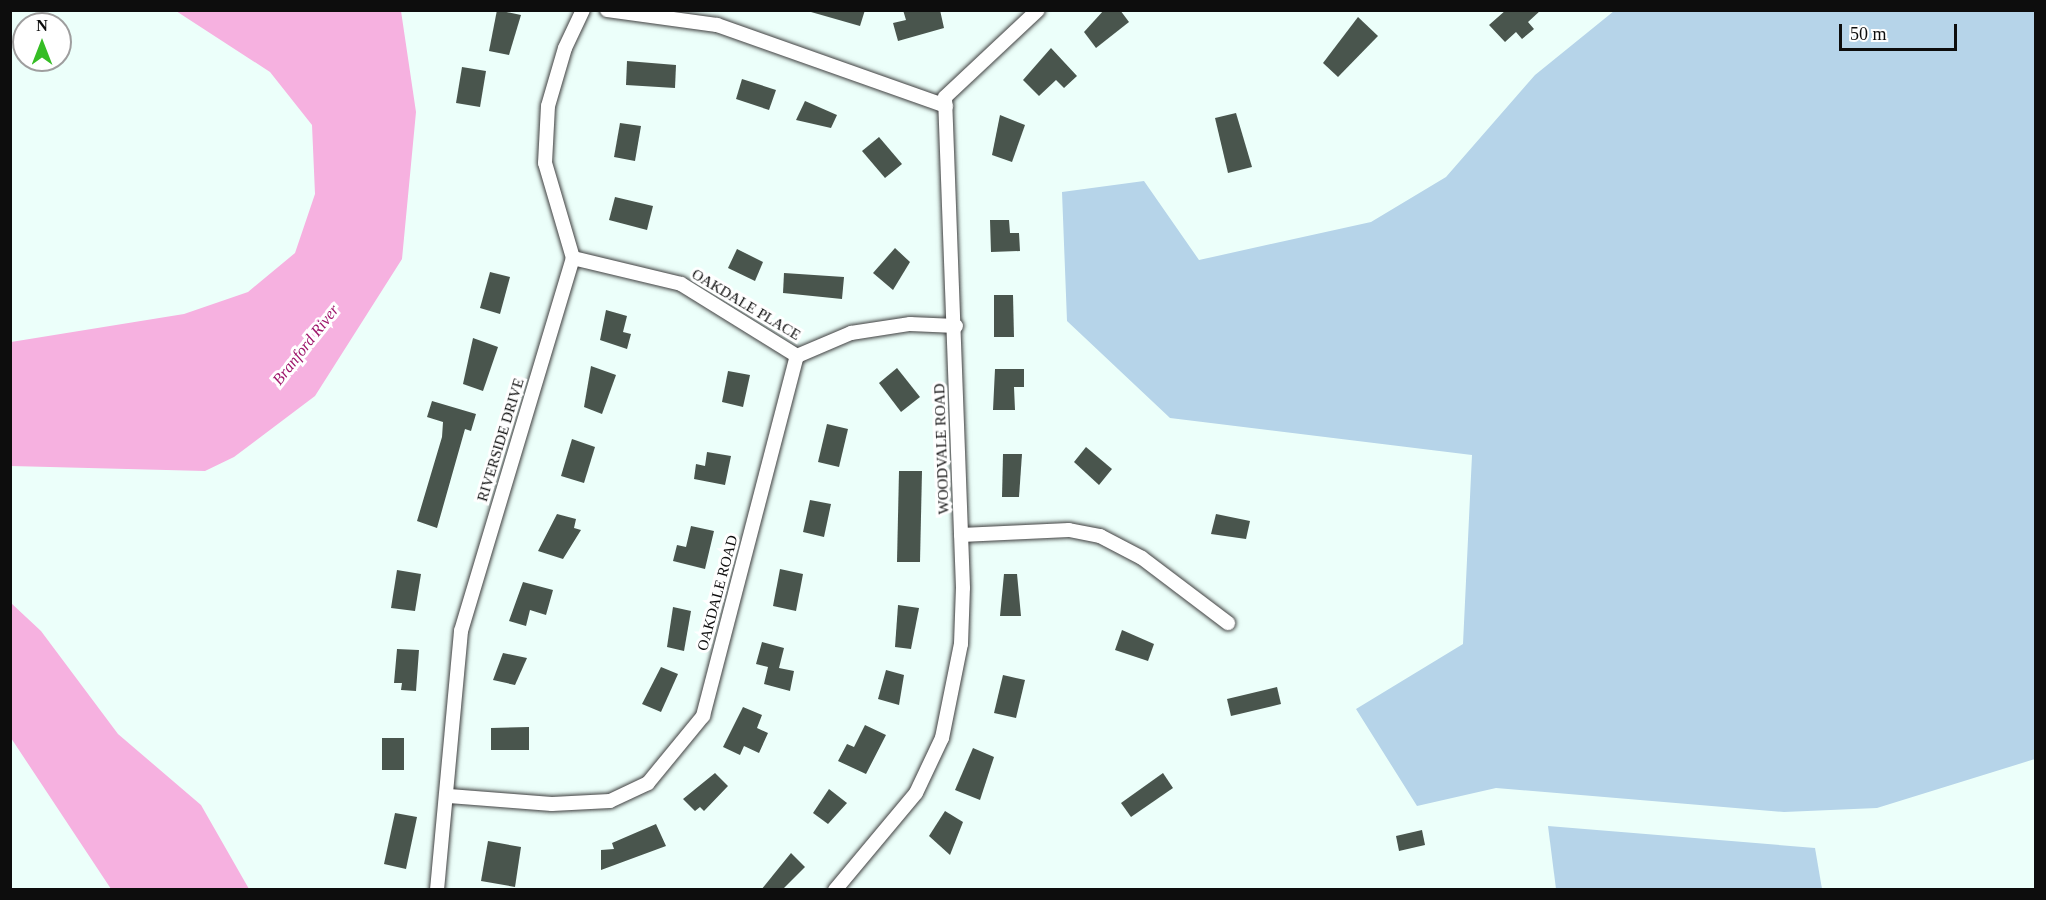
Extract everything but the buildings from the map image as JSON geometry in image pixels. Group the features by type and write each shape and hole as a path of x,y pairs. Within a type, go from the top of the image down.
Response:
{"street":[{"path":"573,258 545,163 548,106 565,48 583,10"},
{"path":"607,10 717,25 946,106 945,97 1038,10"},
{"name":"WOODVALE ROAD","path":"835,890 916,793 942,738 961,644 956,326 946,106"},
{"name":"OAKDALE PLACE","path":"573,258 681,284 797,356"},
{"name":"RIVERSIDE DRIVE","path":"438,890 449,796 460,631 573,258"},
{"path":"797,356 851,333 910,324 956,326"},
{"name":"OAKDALE ROAD","path":"449,796 552,804 610,801 648,783 704,716 797,356"},
{"path":"961,535 1069,530 1100,536 1142,558 1228,623"}],"shaded area":[{"path":"1614,11 2035,11 2035,759 1877,808 1784,812 1496,788 1417,806 1356,709 1463,644 1472,455 1170,418 1067,321 1062,192 1144,181 1199,260 1371,222 1446,177 1535,75"},
{"path":"1548,826 1815,848 1822,889 1556,889"}],"water":[{"name":"Branford River","path":"176,11 401,11 416,112 402,259 315,396 234,457 205,471 11,466 11,342 184,314 248,292 295,253 315,194 312,125 270,72"},
{"path":"11,603 41,631 118,734 201,805 249,889 111,889 11,738"}]}
